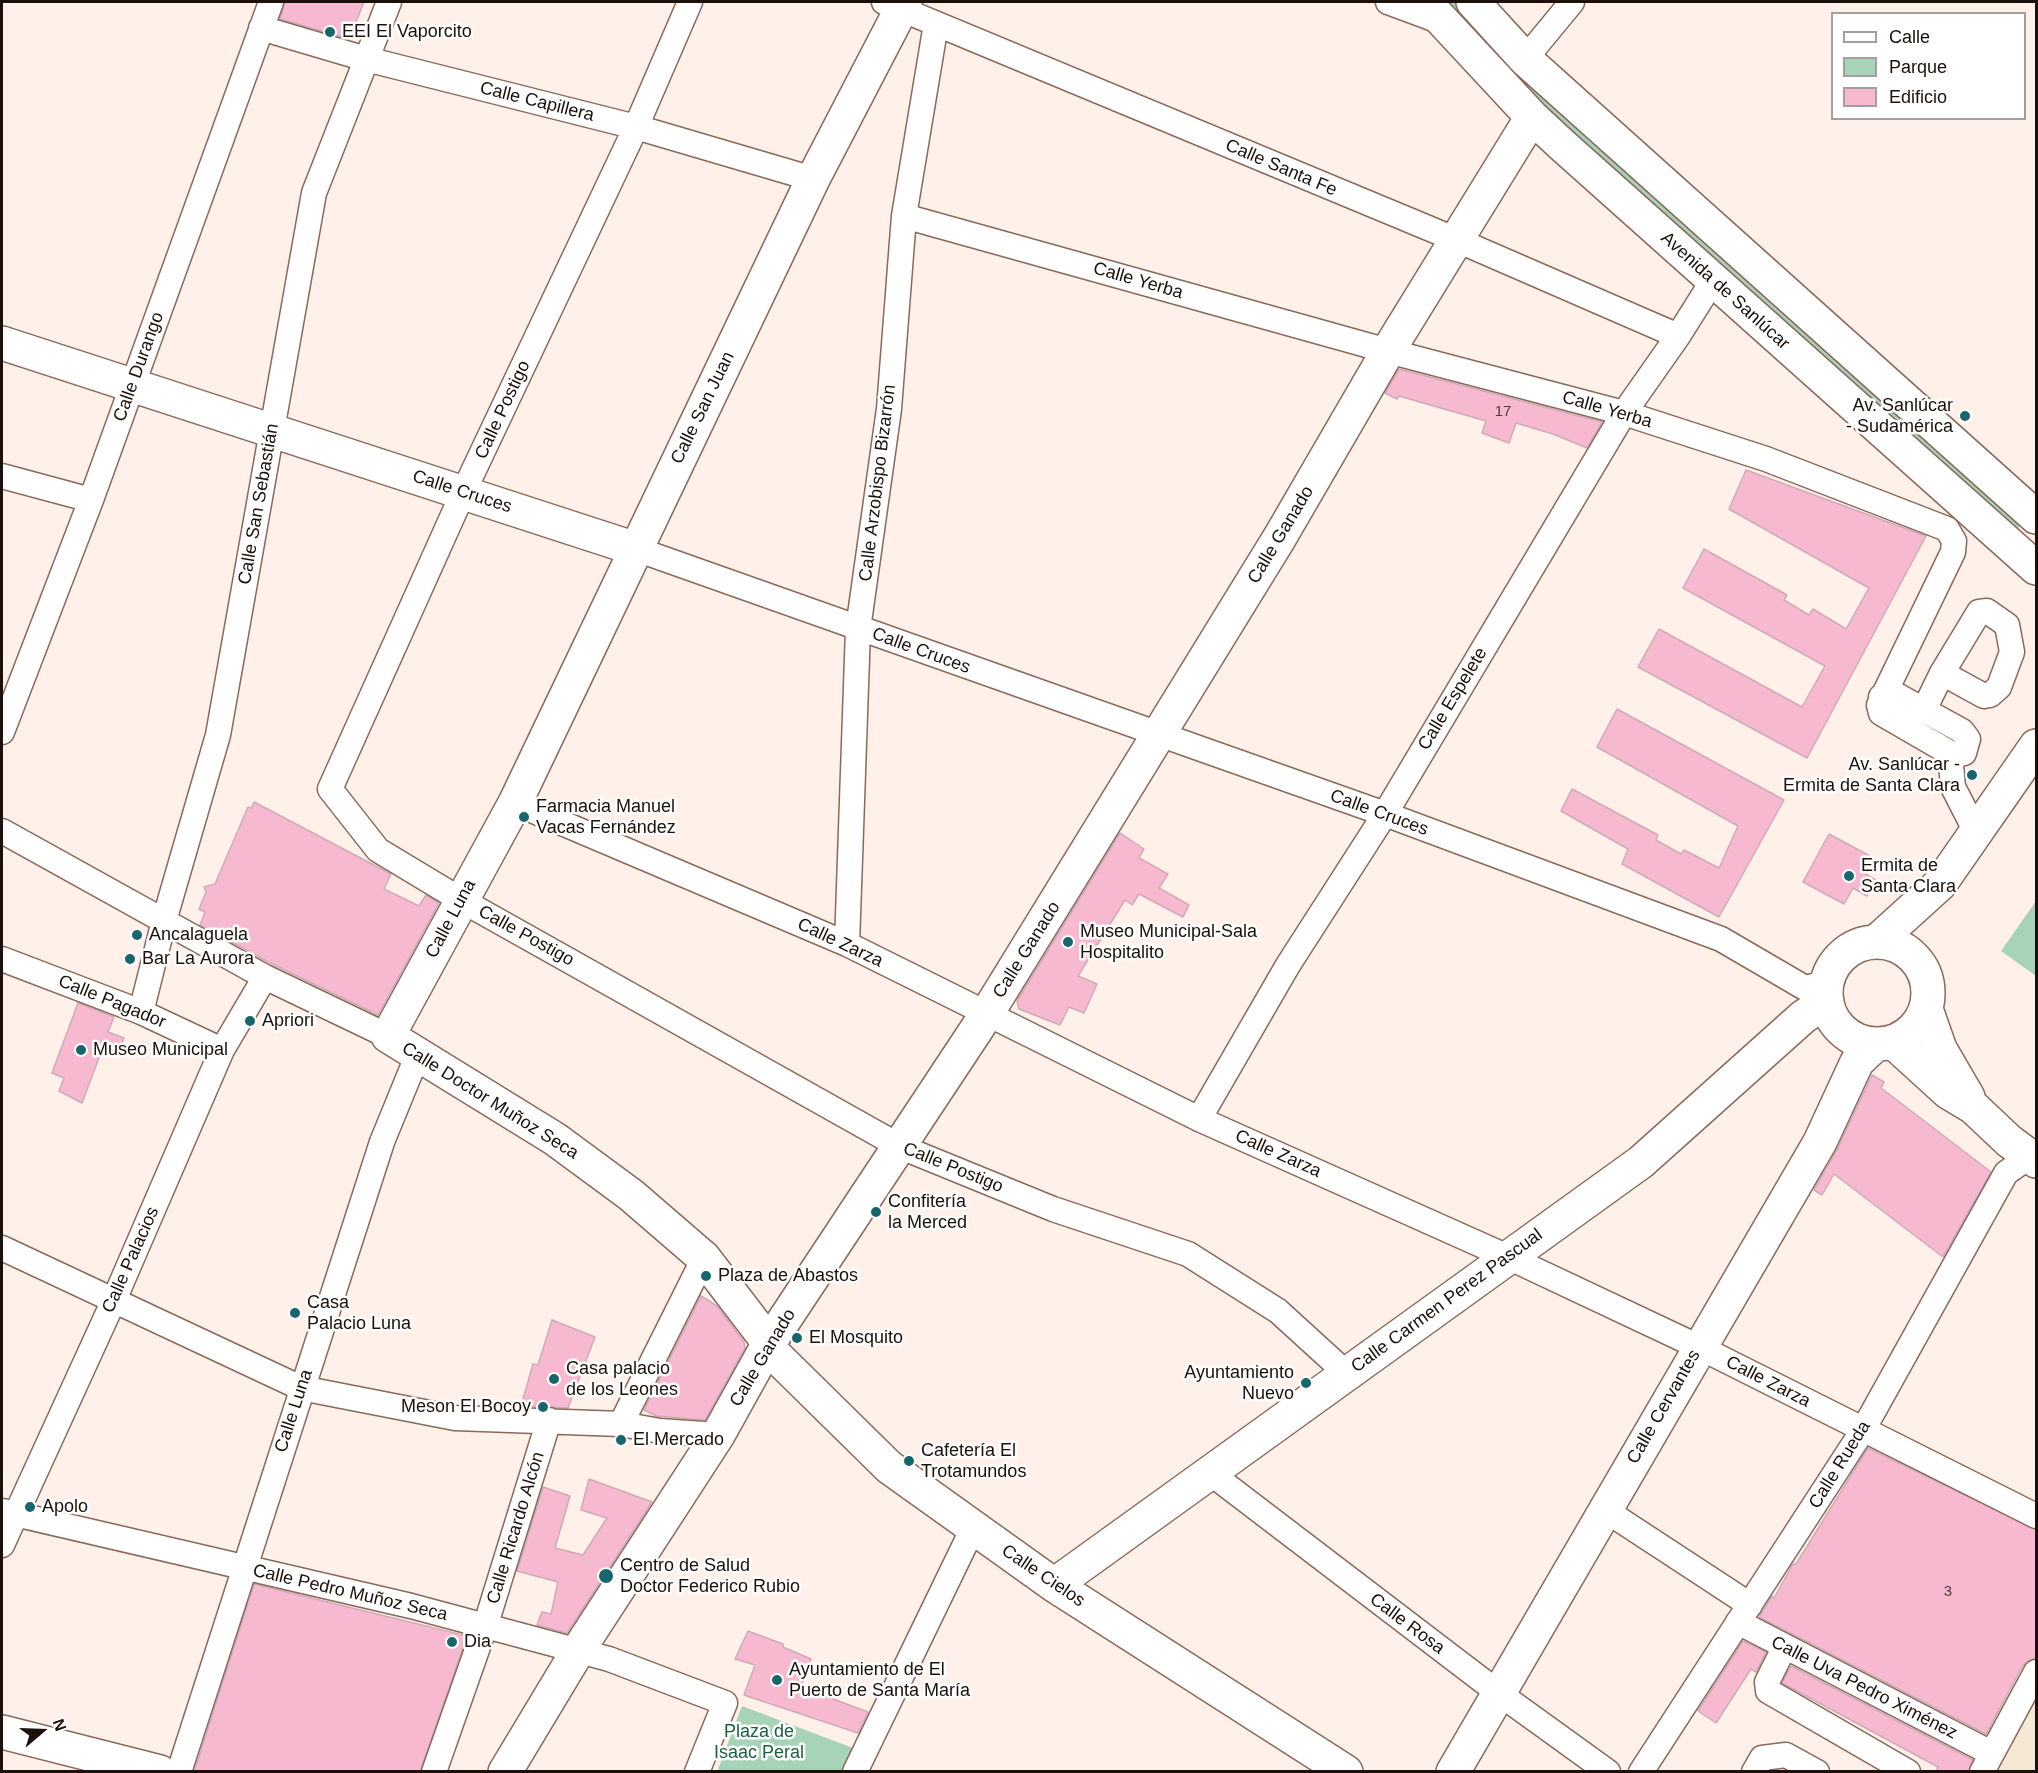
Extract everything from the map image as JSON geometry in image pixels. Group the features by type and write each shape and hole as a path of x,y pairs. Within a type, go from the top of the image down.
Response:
{"street":[{"name":"Calle Durango","path":"2,732 91,500 271,2"},
{"name":"Calle San Sebastián","path":"141,1012 164,921 218,735 314,193 388,2"},
{"name":"Calle Postigo","path":"690,2 636,127 463,493 330,789 378,850 461,900 901,1147 1053,1209 1188,1254 1278,1311 1346,1373"},
{"path":"1388,2 1435,12"},
{"path":"1473,2 1526,59 2037,517"},
{"path":"1526,59 1572,2"},
{"name":"Calle Santa Fe","path":"897,7 1457,240 1678,336"},
{"name":"Calle San Juan","path":"515,803 897,7"},
{"name":"Avenida de Sanlúcar","path":"1435,12 1532,117 1712,282 2037,568"},
{"name":"Calle Arzobispo Bizarrón","path":"847,944 858,629 889,409 904,216 936,24"},
{"name":"Calle Capillera","path":"261,28 366,59 636,127 813,179"},
{"name":"Calle Ganado","path":"505,1772 579,1649 718,1435 768,1345 901,1147 986,1015 1280,537 1388,351 1532,117"},
{"name":"Calle Yerba","path":"904,216 1388,351 1624,413 1766,459 1947,529 1954,541 1953,552 1881,697"},
{"name":"Calle Espelete","path":"1199,1119 1288,965 1385,814 1624,413 1678,336 1712,282"},
{"name":"Calle Cruces","path":"2,343 273,429 636,549 1158,736 1385,814 1721,939 1805,988 1827,992"},
{"path":"2,476 91,500"},
{"path":"1924,710 1942,673"},
{"path":"1893,693 1924,710 1962,731 1968,739 1964,753 1957,755 1950,753 1881,713 1881,697 1893,693"},
{"path":"1918,962 1924,928 1940,885 2037,746"},
{"path":"1950,753 1953,787 1976,832"},
{"name":"Calle Luna","path":"388,1036 515,803"},
{"name":"Calle Zarza","path":"515,803 847,944 1199,1119 1508,1257 1699,1347 2037,1516"},
{"name":"Calle Doctor Muñoz Seca","path":"2,831 265,977 388,1036 555,1139 631,1195 704,1258 768,1345"},
{"path":"1876,942 1940,885"},
{"path":"1876,942 1899,947 1918,962 1926,976 1928,989 1926,1009 1919,1023 1908,1035 1884,1043 1858,1041 1843,1032 1832,1018 1827,992 1833,967 1844,953 1860,945 1876,942"},
{"name":"Calle Pagador","path":"2,959 141,1012 222,1050"},
{"name":"Calle Palacios","path":"2,1545 8,1513 114,1300 222,1050 265,977"},
{"name":"Calle Carmen Perez Pascual","path":"1054,1585 1641,1162 1803,1017 1827,992"},
{"path":"1926,1009 1940,1049 1973,1107"},
{"path":"1884,1043 1948,1092 1973,1107 2009,1141 2033,1159"},
{"name":"Calle Cervantes","path":"1453,1772 1820,1142 1857,1062 1884,1043"},
{"name":"Calle Luna","path":"179,1772 382,1142 418,1054"},
{"name":"Calle Rueda","path":"1641,1772 1863,1430 2006,1173 2033,1159"},
{"path":"2,1248 301,1388 455,1418 621,1424 660,1431 718,1435"},
{"path":"621,1424 704,1258"},
{"name":"Calle Cielos","path":"768,1345 890,1467 1054,1585 1346,1772"},
{"name":"Calle Ricardo Alcón","path":"434,1772 486,1624 549,1420"},
{"name":"Calle Rosa","path":"1209,1472 1500,1694 1608,1772"},
{"name":"Calle Uva Pedro Ximénez","path":"1605,1510 1744,1614 1784,1648 1986,1762"},
{"name":"Calle Pedro Muñoz Seca","path":"8,1513 486,1624 579,1649 725,1703 697,1772"},
{"path":"855,1772 973,1528"},
{"path":"1784,1648 1767,1682 1768,1691 1908,1772"},
{"path":"1986,1762 2037,1672"},
{"path":"2,1732 160,1772"},
{"path":"1754,1772 1762,1758 1786,1755 1817,1772"}],"shaded area":[{"path":"2036,1693 2036,1771 1996,1771"}],"green space":[{"path":"1442,2 1461,2 2026,520 2013,533 1539,105"},
{"path":"2036,901 2036,976 2001,951"},
{"name":"Plaza de Isaac Peral","path":"742,1706 853,1748 844,1771 717,1772"}],"building":[{"name":"EEI El Vaporcito","path":"285,2 364,2 349,39 280,19"},
{"path":"1399,369 1602,422 1587,448 1553,434 1516,423 1509,443 1482,433 1486,421 1399,396 1397,399 1385,393"},
{"path":"1746,470 1926,536 1807,758 1638,667 1659,629 1802,707 1825,666 1683,588 1704,549 1787,595 1784,600 1809,615 1813,609 1846,629 1869,588 1729,509"},
{"path":"1617,709 1784,800 1719,917 1622,864 1628,849 1561,811 1572,789 1658,835 1656,840 1681,854 1684,850 1719,868 1738,826 1597,747"},
{"path":"254,802 391,874 384,889 419,906 426,895 439,903 378,1015 272,964 200,925 205,912 199,909 206,892 204,887 215,884 248,807 252,808"},
{"name":"Museo Municipal-Sala Hospitalito","path":"1120,833 1144,849 1139,858 1168,874 1159,888 1189,905 1183,917 1139,894 1132,905 1125,900 1078,976 1097,984 1084,1013 1069,1007 1060,1025 1019,1009 1017,1001"},
{"name":"Ermita de Santa Clara","path":"1829,834 1870,856 1862,872 1876,880 1867,896 1853,888 1844,904 1803,882"},
{"name":"Museo Municipal","path":"78,1003 114,1017 108,1032 124,1038 118,1053 103,1047 82,1103 59,1091 64,1078 52,1073"},
{"path":"1872,1075 1884,1082 1881,1088 1991,1172 1943,1257 1834,1174 1822,1195 1814,1190 1837,1150"},
{"path":"701,1296 717,1306 744,1342 745,1348 705,1420 656,1416 644,1410"},
{"name":"Casa palacio de los Leones","path":"552,1320 595,1337 568,1408 521,1406 533,1364 538,1365"},
{"path":"1868,1448 2037,1530 2037,1657 2023,1665 1986,1734 1759,1617 1772,1596 1774,1598 1793,1564 1796,1564"},
{"path":"589,1479 652,1502 567,1633 537,1625 542,1612 551,1614 558,1582 517,1571 543,1487 570,1496 555,1548 583,1555 607,1518 581,1510"},
{"path":"254,1584 467,1636 420,1772 196,1772 195,1769"},
{"name":"Ayuntamiento de El Puerto de Santa María","path":"748,1631 783,1644 783,1647 811,1659 801,1687 868,1712 858,1733 744,1695 755,1665 735,1659"},
{"path":"1743,1641 1766,1652 1756,1672 1751,1669 1716,1723 1698,1711"},
{"path":"1791,1666 1973,1760 1968,1772 1936,1772 1938,1767 1782,1683"}],"place":[{"name":"EEI El Vaporcito","path":"330,32"},
{"name":"Av. Sanlúcar - Sudamérica","path":"1965,416"},
{"name":"Av. Sanlúcar - Ermita de Santa Clara","path":"1972,775"},
{"name":"Farmacia Manuel Vacas Fernández","path":"524,817"},
{"name":"Ermita de Santa Clara","path":"1849,876"},
{"name":"Ancalaguela","path":"137,935"},
{"name":"Museo Municipal-Sala Hospitalito","path":"1068,942"},
{"name":"Bar La Aurora","path":"130,959"},
{"name":"Apriori","path":"250,1021"},
{"name":"Museo Municipal","path":"81,1050"},
{"name":"Confitería la Merced","path":"876,1212"},
{"name":"Plaza de Abastos","path":"706,1276"},
{"name":"Casa Palacio Luna","path":"295,1313"},
{"name":"El Mosquito","path":"797,1338"},
{"name":"Casa palacio de los Leones","path":"554,1379"},
{"name":"Ayuntamiento Nuevo","path":"1306,1383"},
{"name":"Meson El Bocoy","path":"543,1407"},
{"name":"El Mercado","path":"621,1440"},
{"name":"Cafetería El Trotamundos","path":"909,1461"},
{"name":"Apolo","path":"30,1507"},
{"name":"Centro de Salud Doctor Federico Rubio","path":"606,1576"},
{"name":"Dia","path":"452,1642"},
{"name":"Ayuntamiento de El Puerto de Santa María","path":"777,1680"}]}
